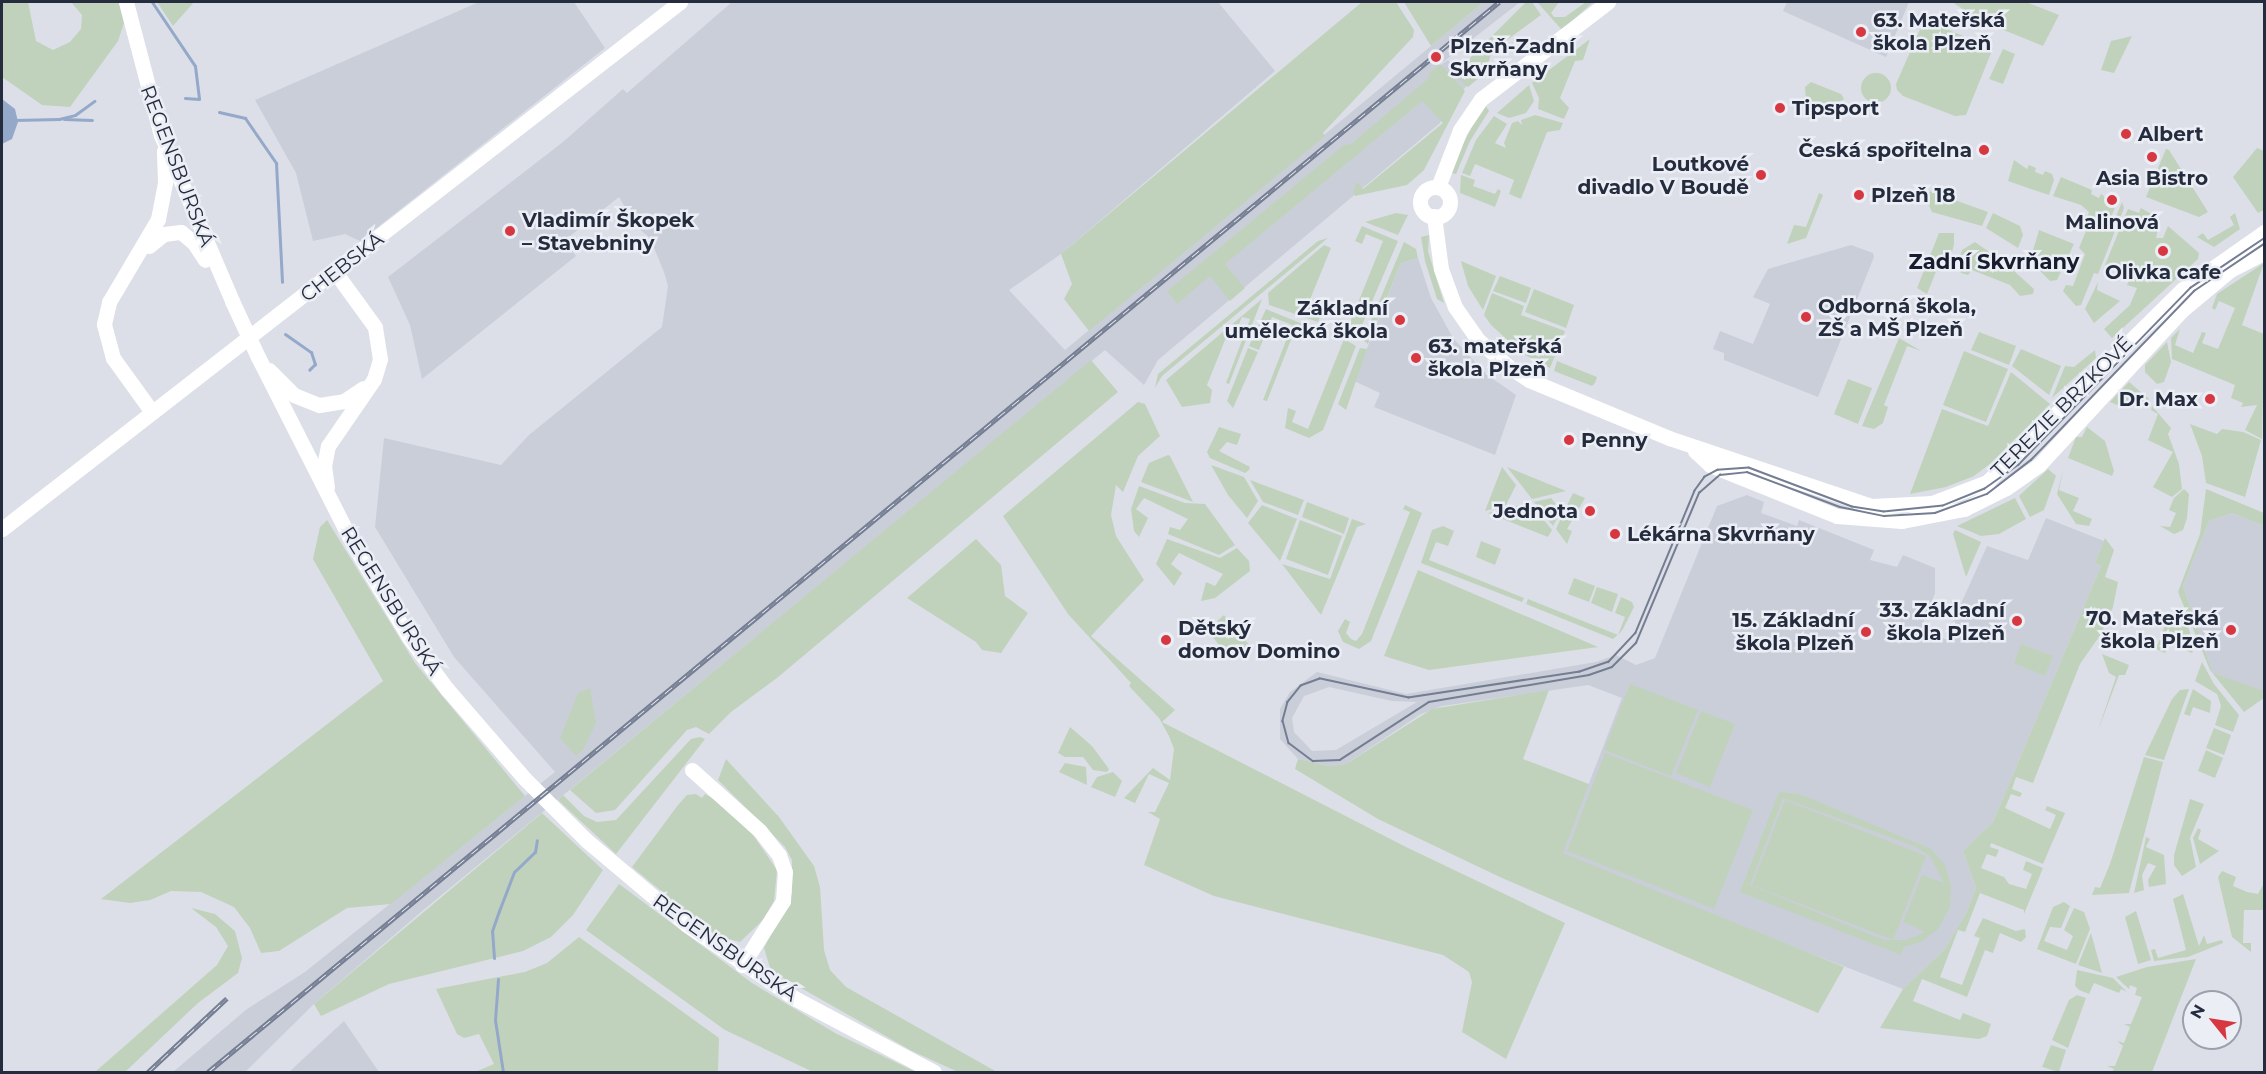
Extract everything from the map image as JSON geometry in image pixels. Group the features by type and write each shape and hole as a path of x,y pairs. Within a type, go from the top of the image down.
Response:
{"main road":[{"name":"REGENSBURSKÁ","path":"126,2 166,154 223,286 258,357 271,377 338,515 408,636 447,689 504,755 586,840 687,926 813,1009 934,1072"},
{"name":"CHEBSKÁ","path":"2,529 335,273 680,2"},
{"path":"1438,187 1462,125 1481,99 1608,2"},
{"path":"152,412 113,358 104,332 109,302 140,255 162,205 166,154"},
{"path":"1438,187 1448,194 1450,205 1444,213 1434,216 1423,211 1421,198 1427,189 1438,187"},
{"path":"1434,216 1437,249 1447,288 1466,324 1493,354 1529,380 1685,444"},
{"path":"140,255 164,234 181,232 194,243 223,286"},
{"name":"TEREZIE BRZKOVÉ","path":"1685,444 1729,459 1761,466 1871,506 1932,503 1964,494 2002,471 2114,354 2192,282 2265,232"},
{"name":"TEREZIE BRZKOVÉ","path":"1685,444 1710,465 1837,516 1875,521 1936,517 1977,504 2039,465 2192,301 2230,270 2265,253"},
{"path":"335,273 375,327 380,341 378,369 328,446 325,481 338,515"},
{"path":"271,377 306,402 329,405 358,392 378,369"},
{"path":"692,770 760,831 779,855 785,872 783,901 742,964"}],"shaded area":[{"path":"479,2 574,2 605,48 360,241 345,234 313,241 296,173 255,100"},
{"path":"732,2 1218,2 1275,71 1061,254 1009,290 1065,350 1484,2 1520,2 1429,73 1448,60 1467,85 1440,123 1158,360 1144,385 1105,350 421,912 314,1004 245,1072 173,1072 247,1009 305,972 555,772 454,657 375,527 384,438 501,465 529,435 662,327 668,286 664,272 650,238 636,226 619,197 565,240 576,256 422,379 410,325 388,277 563,142 623,89 627,93"},
{"name":"63. Mateřská škola Plzeň","path":"1787,2 1909,2 1886,57 1783,11"},
{"name":"Odborná škola, ZŠ a MŠ Plzeň","path":"1851,245 1873,253 1874,257 1818,397 1724,360 1724,353 1713,349 1720,331 1753,344 1770,304 1753,297 1768,269"},
{"name":"63. mateřská škola Plzeň","path":"1418,258 1431,298 1453,338 1486,374 1516,395 1495,455 1374,407 1380,393 1354,381 1401,263"},
{"path":"1747,495 1764,502 1761,513 1797,526 1799,520 1874,550 1870,560 1897,567 1903,555 1935,568 1935,593 1921,629 1945,639 1987,546 2028,560 2046,518 2104,541 2095,563 2101,566 1993,822 1963,851 1976,888 1966,913 1945,949 1903,989 1710,915 1562,853 1622,698 1588,685 1442,706 1421,714 1346,764 1329,766 1298,759 1280,739 1280,709 1290,692 1317,672 1406,694 1596,662 1616,655 1636,665 1655,658 1717,506","holes":["1329,687 1392,701 1417,702 1336,750 1312,751 1294,732 1292,718 1304,696"]},
{"name":"70. Mateřská škola Plzeň","path":"2232,513 2264,526 2263,692 2213,673 2183,586 2209,521"},
{"path":"344,1021 379,1072 289,1072"}],"green space":[{"path":"2,2 28,2 36,41 53,50 70,42 81,29 82,15 71,2 119,2 124,23 118,41 70,107 42,105 2,77"},
{"path":"157,2 194,2 173,26"},
{"path":"1362,2 1396,2 1414,30 1413,37 1323,133 1325,136 1089,331 1064,299 1072,284 1061,254"},
{"path":"1404,2 1484,2 1431,46"},
{"path":"1526,2 1532,2 1541,15 1492,51 1485,73 1468,87 1464,85 1451,69 1465,63"},
{"path":"1559,2 1551,13 1554,17 1565,17 1586,2 1593,2 1562,30 1538,3"},
{"path":"1952,2 2026,2 2059,15 2043,46 1981,21"},
{"path":"1924,20 1993,48 1966,115 1955,116 1903,96 1897,90 1896,84"},
{"path":"2132,36 2114,73 2101,70 2111,41"},
{"path":"1590,39 1583,60 1575,61 1560,98 1569,108 1564,119 1538,109 1539,98 1532,83"},
{"path":"2003,49 2015,54 2003,84 1989,79"},
{"path":"1440,64 1465,91 1424,170 1407,185 1355,196 1353,192 1357,182 1363,189 1443,123 1422,101 1225,264 1245,288 1230,301 1210,276 1177,304 1167,291 1344,145 1351,144 1429,78 1429,73"},
{"path":"1876,73 1882,74 1890,82 1890,94 1882,102 1876,103 1870,102 1862,94 1861,88 1862,82 1870,74"},
{"path":"1811,82 1841,94 1844,99 1811,121 1807,117 1805,87"},
{"path":"1529,85 1534,101 1526,113 1509,118 1497,113"},
{"path":"1485,105 1489,111 1470,141 1456,174 1448,172 1471,129 1469,126"},
{"path":"1535,115 1563,123 1560,130 1547,132 1521,199 1509,194 1514,180 1475,164 1470,176 1462,173 1476,140 1494,116 1507,124 1495,143 1506,148 1504,143 1512,123 1518,121 1522,125 1521,120"},
{"path":"2257,148 2264,151 2264,210 2258,213 2233,177"},
{"path":"2166,149 2169,150 2208,212 2199,217 2146,197"},
{"path":"2014,160 2027,169 2029,165 2036,168 2035,172 2043,175 2045,171 2052,174 2054,180 2049,195 2008,181"},
{"path":"1461,175 1475,180 1473,186 1495,194 1498,189 1501,191 1495,207 1460,193"},
{"path":"2061,177 2092,190 2091,194 2099,198 2101,194 2115,204 2118,201 2111,217 2086,221 2089,212 2081,205 2053,196"},
{"path":"1921,188 1988,212 1982,226 1932,212"},
{"path":"1819,193 1823,195 1806,238 1787,244 1794,225 1806,227"},
{"path":"2122,202 2124,208 2098,274 2094,273 2081,305 2076,306 2063,291 2066,285 2073,286 2085,254 2079,248 2088,226 2114,221"},
{"path":"2141,208 2160,219 2156,238 2163,238 2168,226 2199,253 2198,259 2112,338 2104,329 2130,305 2137,288 2127,285 2130,277 2122,270 2105,265 2128,209 2139,213"},
{"path":"1396,213 1408,215 1398,235 1365,222"},
{"path":"1993,213 2020,226 2023,235 2018,248 1986,228"},
{"path":"2235,213 2240,229 2214,247 2197,237 2203,233 2208,240 2234,225 2230,217"},
{"path":"1362,226 1398,241 1356,339 1345,335 1383,241 1366,234 1362,244 1355,241"},
{"path":"2039,230 2074,244 2057,280 2050,281 2030,261"},
{"path":"1939,233 1954,233 1954,244 1952,252 1944,252 1927,294 1917,288"},
{"path":"1429,235 1428,251 1444,303 1437,299 1425,261 1421,237"},
{"path":"1328,238 1162,376 1155,388 1158,374 1318,241"},
{"path":"1404,242 1416,249 1418,258 1401,263 1368,344 1363,340"},
{"path":"1975,242 2005,263 2034,289 2033,294 2020,296 2010,285 1972,270 1968,275 1961,273 1957,263 1962,250"},
{"path":"1324,245 1331,248 1309,302 1313,310 1321,314 1318,322 1269,305 1268,293"},
{"path":"1461,261 1496,276 1483,310 1468,286"},
{"path":"2264,263 2242,325 2264,334 2262,439 2245,430 2257,405 2241,407 2243,403 2231,398 2235,385 2172,359 2171,338 2180,329 2175,345 2193,353 2202,332 2206,333 2202,343 2218,349 2235,308 2219,301 2215,310 2212,308 2217,294"},
{"path":"1500,276 1531,288 1526,303 1493,291"},
{"path":"2098,282 2097,290 2120,301 2094,323 2085,309"},
{"path":"1534,289 1574,305 1566,328 1525,312"},
{"path":"1492,293 1524,306 1521,315 1565,331 1550,368 1523,354 1491,325 1484,315"},
{"path":"1262,299 1229,384 1226,383 1250,319 1242,317 1237,329 1229,330 1207,385 1212,390 1210,403 1182,407 1166,380"},
{"path":"1266,309 1315,329 1313,333 1296,327 1267,401 1263,400 1292,325 1272,317 1259,350 1249,346"},
{"path":"1979,332 2016,346 2009,365 1971,350"},
{"path":"1899,338 1921,351 1907,346 1884,405 1888,407 1883,423 1874,429 1862,426"},
{"path":"1344,339 1356,346 1323,430 1309,438 1285,428 1288,408 1296,411 1292,422 1308,429"},
{"path":"2167,342 2171,362 2164,382 2157,384 2145,372 2145,365"},
{"path":"1248,348 1258,352 1233,408 1227,401"},
{"path":"1360,348 1367,349 1346,410 1338,404"},
{"path":"2021,349 2061,366 2049,395 2012,366"},
{"path":"2095,350 2096,358 2052,398 2065,366 2074,367"},
{"path":"1964,351 2008,369 1986,422 1943,405"},
{"path":"1091,360 1118,392 777,678 731,712 709,734 696,727 687,730 615,810 596,813 570,790"},
{"path":"1557,361 1597,377 1595,383 1592,386 1554,371"},
{"path":"2011,372 2050,404 1991,463 1974,476 1946,487 1910,494 1942,409 1988,426"},
{"path":"1848,379 1872,388 1858,424 1834,414"},
{"path":"2129,382 2149,399 2146,404 2125,408 2110,402"},
{"path":"1138,402 1145,404 1160,436 1138,456 1123,492 1116,485 1111,515 1116,536 1144,580 1091,636 1175,710 1162,722 1408,848 1565,923 1506,1059 1462,1032 1472,982 1469,972 1443,955 1214,896 1144,865 1160,819 1148,812 1155,812 1169,783 1149,774 1135,803 1139,805 1124,798 1153,768 1170,780 1174,749 1169,736 1159,718 1129,686 1131,683 1068,614 1003,516"},
{"path":"2152,406 2171,428 2168,434 2179,464 2182,489 2172,497 2153,487 2173,452 2148,440 2158,414 2151,410"},
{"path":"2190,424 2217,434 2222,429 2243,432 2261,440 2245,497 2206,483 2202,456"},
{"path":"1219,427 1241,434 1237,445 1227,442 1219,451 1250,467 1245,473 1210,458 1207,452"},
{"path":"2087,427 2105,441 2114,471 2112,476 2068,458 2076,437 2082,437"},
{"path":"1168,455 1193,502 1141,482 1149,463"},
{"path":"1211,465 1244,477 1258,501 1247,518 1228,495"},
{"path":"1502,467 1516,485 1506,505 1485,511"},
{"path":"1507,467 1566,491 1532,499"},
{"path":"2048,469 2056,476 2044,510 2030,517 2019,496"},
{"path":"2063,470 2059,490 2079,498 2073,511 2092,519 2089,526 2076,524 2057,494"},
{"path":"1250,480 1304,500 1298,515 1263,502"},
{"path":"1139,486 1185,503 1205,504 1235,545 1219,555 1168,534 1170,527 1180,530 1188,519 1144,498 1136,509 1148,518 1139,537 1134,531 1131,509"},
{"path":"2184,489 2189,494 2187,518 2183,530 2174,534 2160,526 2170,527 2176,513 2169,510 2174,498"},
{"path":"2206,489 2264,513 2264,526 2232,513 2209,521 2183,586 2213,673 2264,691 2264,698 2244,712 2210,670 2178,592 2200,534"},
{"path":"1573,493 1585,498 1567,529 1572,531 1567,544 1556,529"},
{"path":"1551,498 1561,511 1553,526 1534,502"},
{"path":"2015,498 2026,519 1999,534 1981,536 1957,526"},
{"path":"1307,502 1349,518 1344,534 1302,517"},
{"path":"1530,503 1552,530 1548,537 1488,513"},
{"path":"1262,505 1297,519 1280,561 1248,523"},
{"path":"1405,505 1422,513 1371,641 1359,649 1343,642 1338,631 1345,619 1350,622 1346,633 1351,639 1356,641 1362,634 1410,512 1403,509"},
{"path":"1352,519 1366,524 1357,527 1321,615 1282,564 1330,579"},
{"path":"327,520 415,663 525,796 391,904 347,908 279,951 261,953 250,928 234,907 201,892 171,891 150,900 130,903 101,899 383,681 313,559 320,527"},
{"path":"1300,520 1342,536 1328,575 1286,559"},
{"path":"1443,526 1454,531 1448,546 1436,542 1429,560 1524,598 1522,602 1421,563 1432,530"},
{"path":"1955,530 1981,542 1966,577 1953,534"},
{"path":"2105,538 2114,550 2105,577 2118,582 2113,607 2101,634 2080,664 2033,783 2016,777 2012,789 2022,793 2020,797 2011,794 2005,808 2050,829 2056,815 2045,810 2047,806 2065,813 2043,864 1991,843 1990,847 1999,850 1996,857 1987,854 1981,868 2004,877 2009,884 2026,889 2032,874 2023,870 2026,861 2043,868 2024,914 2024,910 1980,893 1965,932 1958,930 1940,977 1962,985 1980,938 1974,936 1983,918 2016,931 2025,929 2026,937 2021,942 2000,933 1993,953 1985,950 1967,997 1922,979 1913,1001 1960,1020 1963,1013 1991,1024 1987,1036 1979,1039 1880,1028 1903,989 1945,949 1966,913 1976,888 1963,851 1993,822 2101,566 2095,563"},
{"path":"976,539 1001,565 1005,596 1028,613 1001,653 982,650 976,642 907,598"},
{"path":"1167,539 1220,558 1237,548 1249,561 1250,571 1215,598 1201,601 1206,582 1215,586 1223,574 1179,553 1171,564 1182,573 1174,586 1156,564"},
{"path":"1481,541 1501,549 1495,565 1476,557"},
{"path":"1418,570 1598,647 1429,670 1384,656"},
{"path":"1574,578 1595,586 1589,602 1568,594"},
{"path":"1597,587 1618,594 1612,612 1591,603"},
{"path":"1621,597 1632,602 1634,607 1618,635 1625,617 1615,613"},
{"path":"1528,599 1618,635 1613,639 1526,604"},
{"path":"2170,612 2185,618 2195,647 2192,653 2169,643 2165,653 2156,649"},
{"path":"1224,615 1250,646 1232,661 1207,630"},
{"path":"2021,644 2053,656 2045,676 2014,663"},
{"path":"2102,654 2129,665 2125,675 2119,675 2097,733 2116,677 2109,673"},
{"path":"2202,662 2214,684 2239,715 2233,732 2215,725 2221,706 2217,694 2195,681"},
{"path":"1630,684 1698,710 1671,776 1604,750"},
{"path":"590,688 596,723 583,750 576,756 560,738 578,693"},
{"path":"2189,689 2164,760 2145,755 2172,699 2180,690"},
{"path":"2193,689 2211,701 2210,713 2193,707 2190,716 2184,714"},
{"path":"1549,690 1523,759 1589,784 1563,853 1844,967 1818,1013 1502,878 1378,819 1295,769 1298,759 1329,766 1346,764 1432,709"},
{"path":"1701,711 1735,724 1710,787 1676,773"},
{"path":"1070,727 1092,746 1109,769 1107,772 1093,770 1083,757 1065,757 1058,753"},
{"path":"2214,728 2231,735 2224,755 2206,748"},
{"path":"700,737 705,739 616,854 558,800 563,795 584,816 597,822 616,820 691,739"},
{"path":"2206,750 2223,758 2215,778 2198,771"},
{"path":"1605,753 1753,810 1714,909 1567,851"},
{"path":"2144,757 2163,762 2129,893 2092,895 2095,887 2100,888 2110,864"},
{"path":"726,759 779,817 814,866 820,887 824,950 830,970 846,987 997,1072 958,1072 912,1051 771,971 764,948 792,893 792,860 785,847 718,780"},
{"path":"1065,763 1086,767 1087,785 1059,772"},
{"path":"1113,772 1122,781 1115,797 1091,787 1097,777"},
{"path":"1779,792 1800,794 1931,849 1945,865 1951,885 1950,907 1938,929 1921,942 1904,947 1901,955 1740,892","holes":["1783,798 1914,846 1930,856 1944,883 1922,875 1903,922 1925,932 1906,940 1884,940 1750,885"]},
{"path":"696,794 702,798 705,794 723,805 747,826 777,870 774,901 763,920 740,942 716,936 632,867 678,805 687,795"},
{"path":"2190,799 2204,804 2190,838 2196,867 2182,876 2174,865 2174,855"},
{"path":"1785,800 1926,856 1893,940 1752,885"},
{"path":"542,813 603,870 573,915 551,937 523,951 389,984 321,1016 314,1004"},
{"path":"2198,828 2201,830 2198,839 2219,851 2200,864 2193,838"},
{"path":"2146,837 2150,839 2146,847 2164,855 2166,884 2149,887 2148,880 2156,866 2148,863 2142,875 2144,890 2134,893"},
{"path":"2222,871 2236,877 2233,886 2247,892 2258,894 2264,883 2264,910 2244,910 2243,943 2251,943 2251,952 2232,937 2218,877"},
{"path":"619,884 752,983 835,1033 916,1072 813,1072 725,1030 586,930"},
{"path":"2183,894 2199,946 2204,935 2207,944 2222,940 2223,943 2188,957 2154,961 2151,950 2155,949 2158,958 2186,950 2173,899"},
{"path":"2064,902 2070,906 2061,928 2050,927 2044,941 2067,950 2073,936 2064,930 2074,908 2084,912 2090,929 2076,964 2037,949 2053,907"},
{"path":"191,908 215,914 235,931 242,958 238,973 198,1003 125,1072 95,1072 217,965 228,946 216,927"},
{"path":"2136,911 2151,960 2138,964 2125,917"},
{"path":"2091,933 2102,973 2078,965"},
{"path":"579,937 719,1038 718,1072 475,1072 494,1064 479,1034 464,1038 457,1034 436,989 525,972 547,963"},
{"path":"2196,959 2152,1072 2112,1072 2114,1069 2107,1066 2115,1066 2123,1046 2117,1041 2124,1043 2130,1027 2124,1024 2131,1024 2142,997 2135,995 2137,988 2130,985 2129,989 2116,977 2147,967"},
{"path":"2077,970 2113,978 2127,992 2121,989 2119,993 2094,983 2089,994 2079,990 2075,986"},
{"path":"2077,995 2086,998 2068,1048 2052,1040 2069,1000"},
{"path":"2051,1045 2066,1050 2059,1072 2042,1067"}],"water":[{"path":"2,99 15,109 18,122 12,139 2,144"}],"waterway":[{"path":"152,2 195,66 199,99 185,98"},
{"path":"14,120 59,119 75,115 94,101"},
{"path":"219,112 245,118 276,163 282,282"},
{"path":"64,119 92,120"},
{"path":"285,334 311,352 315,364 309,370"},
{"path":"494,958 492,931 499,911 514,872 535,852 537,840"},
{"path":"498,979 495,1020 503,1072"}],"tram line":[{"path":"2264,239 2191,288 2019,465 1985,489 1943,506 1884,512 1852,507 1749,468 1718,470 1705,477 1695,491 1636,633 1609,662 1580,672 1409,698 1320,679 1301,686 1288,702 1283,721 1289,743 1313,761 1340,760 1429,702 1589,675 1612,667 1636,643 1699,493 1720,475 1747,472 1840,507 1884,516 1935,513 1987,494 2031,460 2194,291 2264,244"}],"railway":[{"path":"208,1072 1499,2"},
{"path":"148,1072 227,998"}],"place":[{"name":"63. Mateřská škola Plzeň","path":"1861,32"},
{"name":"Plzeň-Zadní Skvrňany","path":"1436,57"},
{"name":"Tipsport","path":"1780,108"},
{"name":"Albert","path":"2126,134"},
{"name":"Česká spořitelna","path":"1984,150"},
{"name":"Asia Bistro","path":"2152,157"},
{"name":"Loutkové divadlo V Boudě","path":"1761,175"},
{"name":"Plzeň 18","path":"1859,195"},
{"name":"Malinová","path":"2112,200"},
{"name":"Vladimír Škopek – Stavebniny","path":"510,231"},
{"name":"Olivka cafe","path":"2163,251"},
{"name":"Odborná škola, ZŠ a MŠ Plzeň","path":"1806,317"},
{"name":"Základní umělecká škola","path":"1400,320"},
{"name":"63. mateřská škola Plzeň","path":"1416,358"},
{"name":"Dr. Max","path":"2210,399"},
{"name":"Penny","path":"1569,440"},
{"name":"Jednota","path":"1590,511"},
{"name":"Lékárna Skvrňany","path":"1615,534"},
{"name":"33. Základní škola Plzeň","path":"2017,621"},
{"name":"70. Mateřská škola Plzeň","path":"2231,630"},
{"name":"15. Základní škola Plzeň","path":"1866,632"},
{"name":"Dětský domov Domino","path":"1166,640"}],"district":[{"name":"Zadní Skvrňany","path":"1994,262"}]}
